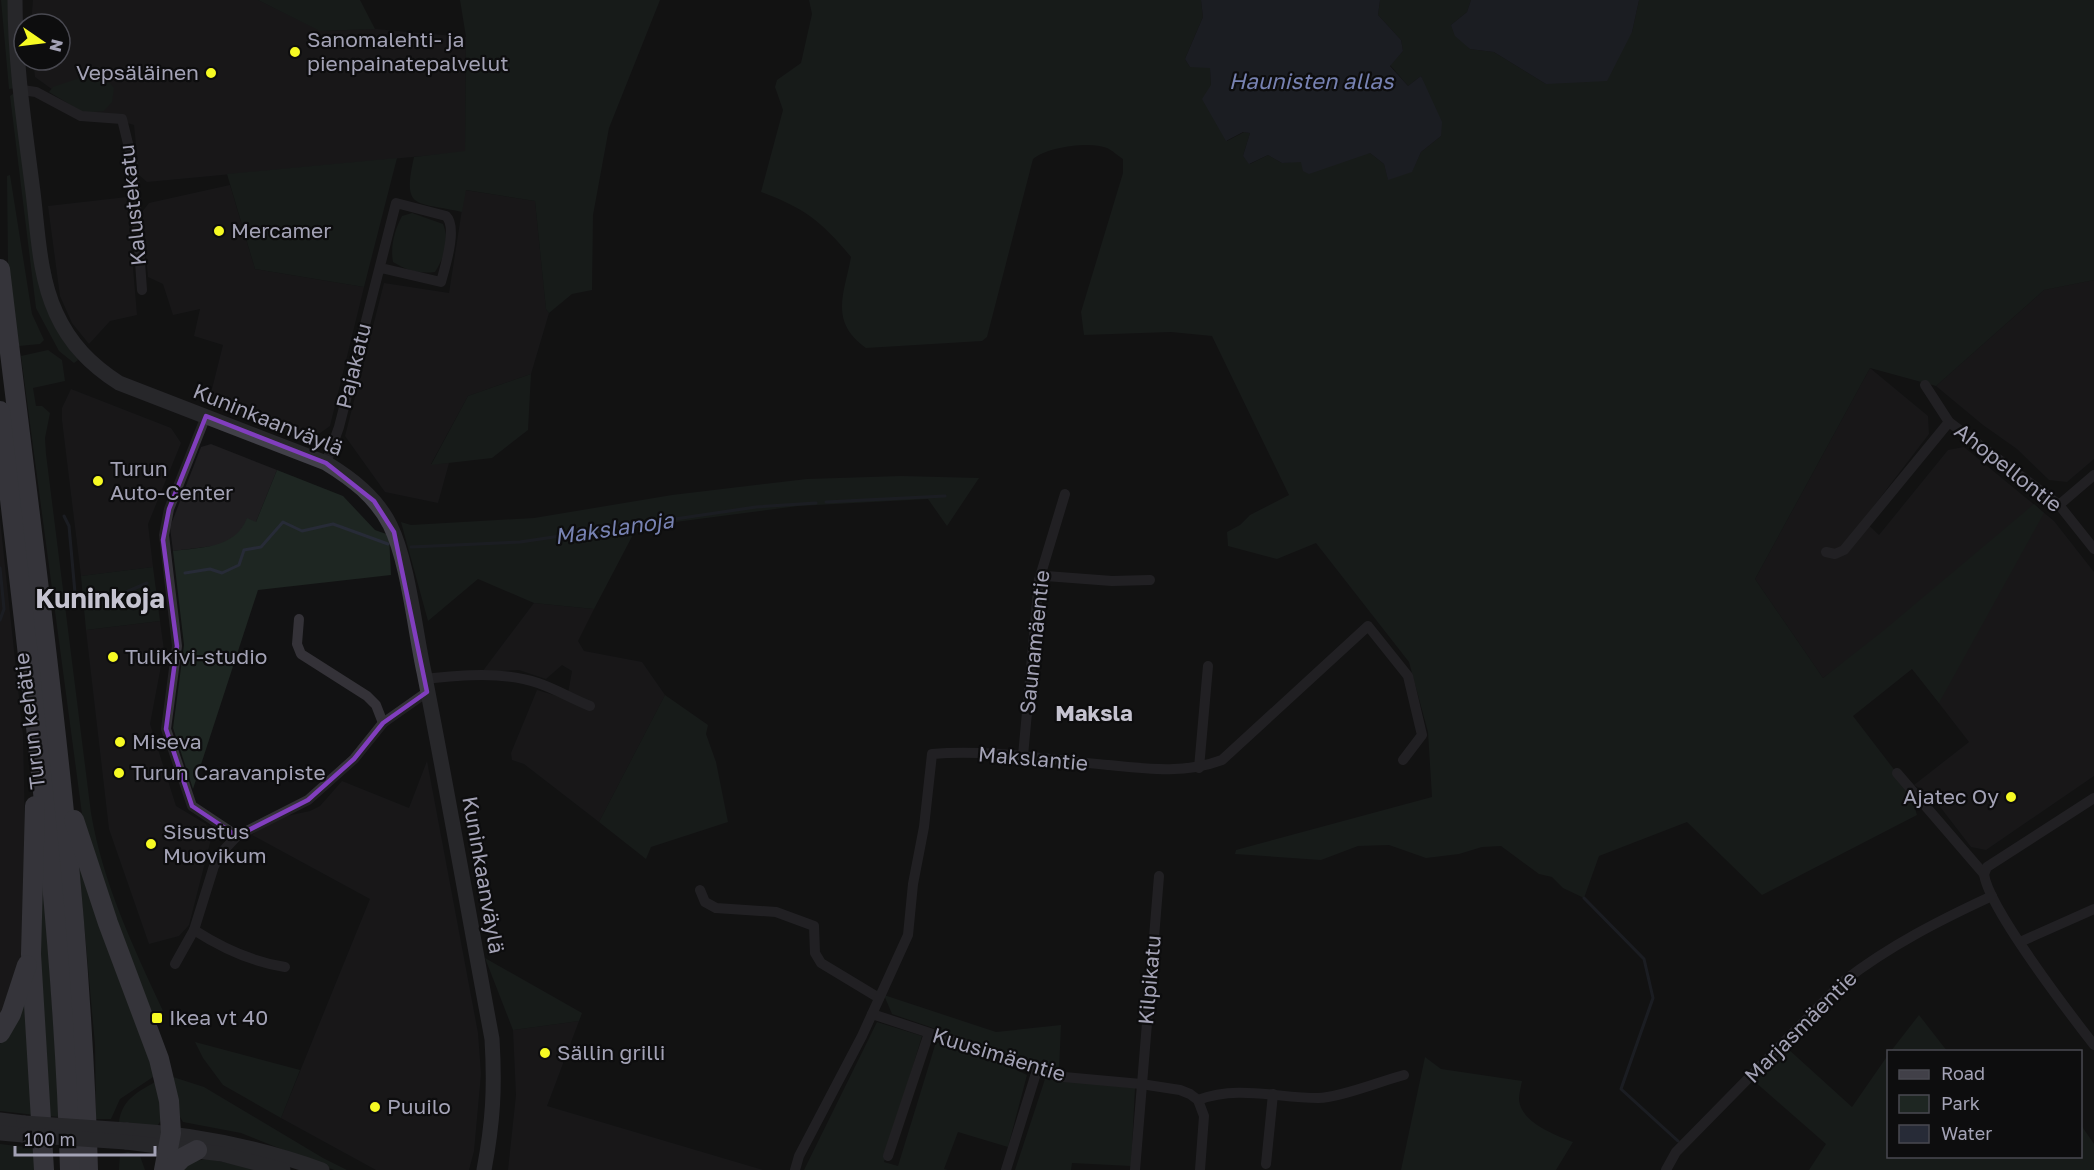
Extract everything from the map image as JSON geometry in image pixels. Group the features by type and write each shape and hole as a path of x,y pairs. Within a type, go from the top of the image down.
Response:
{"highway":[{"name":"Turun kehätie","path":"0,269 62,783 80,990 88,1170"},
{"name":"Turun kehätie","path":"0,411 56,912 67,1062 70,1170"},
{"path":"37,737 31,954 44,1170"},
{"path":"62,783 108,923 159,1059 167,1090 170,1139 164,1170"},
{"path":"0,1033 11,1014 31,954"},
{"path":"170,1170 182,1158 197,1150"}],"street":[{"name":"Kuninkaanväylä","path":"15,0 22,90 44,278 64,330 84,357 119,383 326,463 365,492 381,511 394,532 426,685 492,1039 495,1097 484,1170"},
{"name":"Kalustekatu","path":"22,90 36,92 81,116 122,119 133,164 142,290"},
{"name":"Pajakatu","path":"326,463 339,427 396,203 446,216 450,220 452,229 441,282 381,268"},
{"name":"Ahopellontie","path":"1925,386 1949,422 2059,505 2094,549"},
{"path":"206,416 169,509 164,535 177,646 166,729 192,806 237,836"},
{"path":"1826,552 1835,554 1844,550 1949,422"},
{"path":"2059,505 2094,476"},
{"name":"Saunamäentie","path":"1023,756 1039,580 1065,494"},
{"path":"1039,580 1046,576 1112,582 1150,580"},
{"path":"299,619 297,644 301,654 367,696 376,705 383,723"},
{"name":"Makslantie","path":"795,1170 799,1156 872,1014 908,935 932,753 1023,756 1121,766 1200,768 1222,760 1368,626 1408,676 1422,735 1403,760"},
{"path":"1200,768 1208,666"},
{"path":"175,964 194,930 214,866 222,852 237,836 308,800 354,759 383,723 426,685 446,676 517,677 552,688 590,706"},
{"path":"1897,773 1984,874 1992,896 2020,942 2094,1045"},
{"path":"1984,874 1987,867 2094,798"},
{"name":"Kilpikatu","path":"1135,1170 1159,876"},
{"path":"700,890 705,902 716,908 776,912 814,926 815,953 821,963 879,998"},
{"name":"Marjasmäentie","path":"1666,1170 1676,1152 1844,981 1869,962 1932,924 1992,896"},
{"path":"2020,942 2094,909"},
{"path":"194,930 262,964 285,967"},
{"name":"Kuusimäentie","path":"872,1014 1037,1071 1064,1077 1180,1089 1198,1101"},
{"path":"888,1156 929,1033"},
{"path":"1006,1170 1037,1071"},
{"path":"1200,1170 1205,1129 1202,1107 1198,1101 1217,1093 1232,1091 1320,1098 1404,1075"},
{"path":"1266,1164 1273,1094"},
{"path":"0,1120 24,1129"},
{"path":"0,1132 24,1129 244,1145 322,1170"},
{"path":"170,1139 197,1150 283,1170"}],"highlighted area":[{"path":"206,416 326,463 374,501 394,532 427,692 383,723 354,759 308,800 237,836 192,806 166,729 177,646 163,540 169,509"}],"shaded area":[{"path":"33,0 258,0 321,31 375,29 466,37 465,152 147,182 139,175 134,125 78,108 35,77 34,72 72,72 72,12 32,12"},
{"path":"230,185 255,269 364,287 330,426 309,441 209,401 223,345 194,336 200,309 173,315 163,284 148,277 142,212 149,203"},
{"path":"465,190 535,201 546,309 549,313 531,374 468,396 431,464 449,463 438,503 385,492 345,436 384,283 449,293"},
{"path":"127,197 137,315 110,321 89,344 72,323 60,296 48,206"},
{"path":"2094,280 2094,459 2067,482 2049,480 2017,449 1983,425 1936,386 2044,290"},
{"path":"1870,368 1928,416 1929,434 1863,520 1879,535 1948,450 1964,447 2054,521 2094,572 2094,776 1986,850 1971,847 1931,795 1914,785 1969,742 1884,632 1823,678 1755,579"},
{"path":"71,389 171,428 181,443 148,524 153,567 81,576 62,420 62,408"},
{"path":"211,444 277,470 256,522 222,545 173,551 170,527 201,447"},
{"path":"0,519 23,735 27,926 21,963 0,1025"},
{"path":"534,603 594,609 578,641 584,651 642,662 665,695 599,822 524,764 512,760 511,753 537,690 567,699 572,671 562,665 546,679 519,670 482,672"},
{"path":"160,621 164,650 150,724 176,806 206,824 211,839 189,925 179,936 149,944 109,829 86,630"},
{"path":"427,761 478,1033 481,1074 474,1151 469,1170 376,1170 281,1118 370,899 252,835 273,819 310,811 320,806 342,781 409,808"},
{"path":"579,1021 547,1106 763,1170 508,1170 516,1095 513,1030"}],"green space":[{"path":"1,0 9,0 12,72 15,72 16,88 9,89"},
{"path":"258,0 360,0 375,29 320,31"},
{"path":"460,0 660,0 609,128 593,215 592,290 572,294 549,313 546,309 535,201 466,190 462,212 423,204 416,201 412,195 410,187 414,157 465,151 466,37"},
{"path":"809,0 1201,0 1203,17 1185,59 1190,67 1210,67 1211,86 1227,141 1244,132 1250,133 1243,156 1250,164 1268,155 1282,163 1370,153 1384,164 1388,179 1412,171 1421,152 1441,136 1421,76 1408,86 1390,65 1403,51 1401,40 1378,15 1380,0 1471,0 1467,12 1451,25 1470,49 1494,52 1546,84 1632,32 1639,0 2094,0 2094,280 2044,290 1936,386 1870,368 1755,579 1823,678 1883,631 2034,504 2044,513 1939,703 1912,669 1853,716 1909,789 1917,815 1762,895 1687,822 1599,856 1584,898 1563,888 1552,877 1539,874 1501,846 1482,847 1459,854 1426,858 1389,845 1358,846 1321,860 1235,854 1236,850 1432,797 1428,732 1409,662 1316,543 1277,559 1228,546 1227,532 1240,525 1250,515 1289,495 1212,336 1171,332 1084,335 1081,312 1123,173 1123,159 1109,149 1090,145 1069,146 1048,151 1033,159 987,337 982,341 866,348 854,338 847,328 842,307 851,257 811,217 761,192 783,110 775,87 777,80 801,63 812,14"},
{"path":"95,73 103,75 114,88 112,102 104,111 84,113 49,92 53,87"},
{"path":"16,92 64,340 78,360 74,363 59,351 36,308 10,96"},
{"path":"397,158 364,287 255,269 227,174"},
{"path":"10,175 32,314 44,340 40,344 19,346 8,262 7,176"},
{"path":"412,213 443,224 446,236 445,249 435,272 413,271 393,262 393,244 397,226 402,216"},
{"path":"48,350 62,360 65,381 33,388 36,406 42,406 50,413 45,438 46,454 91,813 111,890 130,939 163,1011 153,1016 92,856 82,814 21,356"},
{"path":"531,374 528,430 492,458 431,465 468,396"},
{"path":"277,470 343,496 375,530 389,535 391,575 258,590 193,789 173,728 184,645 173,551 216,545 234,536 242,528 247,518 256,522"},
{"path":"901,476 979,478 947,526 928,499 798,506 637,527 594,609 534,603 478,579 428,621 401,522 411,525 534,518 672,495 807,479"},
{"path":"153,567 160,621 86,630 81,576"},
{"path":"665,695 708,725 706,734 716,762 728,822 651,847 646,859 599,822"},
{"path":"41,849 60,1117 46,1116 39,951"},
{"path":"78,856 156,1075 120,1099 111,1119 96,1119 95,1045"},
{"path":"485,958 582,1013 579,1021 513,1030"},
{"path":"27,990 35,1115 0,1111 0,1044"},
{"path":"884,995 996,1032 1061,1025 1059,1071 892,1014"},
{"path":"1919,1015 1946,1050 1892,1050"},
{"path":"877,1022 922,1036 884,1162 898,1166 936,1042 1004,1064 1027,1075 1008,1147 958,1132 944,1169 948,1170 804,1170"},
{"path":"195,1042 300,1070 281,1118 223,1085 203,1058"},
{"path":"1787,1048 1852,1107 1887,1056 1887,1158 2082,1158 2082,1126 2094,1144 2094,1170 1809,1170 1826,1144 1754,1081"},
{"path":"1425,1057 1441,1069 1522,1081 1519,1100 1526,1115 1540,1127 1573,1142 1556,1170 1401,1170"},
{"path":"173,1077 204,1087 347,1170 334,1170 241,1133 183,1122 180,1117"},
{"path":"1045,1079 1135,1088 1131,1166 1072,1163 1071,1170 1015,1170"},
{"path":"157,1081 161,1120 158,1125 119,1122 124,1107 132,1097"},
{"path":"0,1144 34,1148 36,1170 0,1170"},
{"path":"128,1152 140,1156 145,1170 119,1170 120,1154"},
{"path":"207,1159 266,1170 176,1170 194,1161"}],"water":[{"name":"Haunisten allas","path":"1201,0 1380,0 1378,15 1401,40 1403,51 1390,66 1408,86 1421,76 1442,122 1441,136 1421,152 1412,172 1388,180 1384,164 1370,153 1309,174 1303,171 1301,162 1282,163 1268,155 1249,164 1243,156 1250,133 1243,132 1226,141 1202,99 1211,85 1210,68 1190,67 1185,59 1203,17"},
{"path":"1471,0 1639,0 1632,32 1607,81 1546,84 1494,52 1470,49 1455,36 1451,25 1467,12"}],"waterway":[{"name":"Makslanoja","path":"826,502 945,496"},
{"name":"Makslanoja","path":"411,547 520,542 756,507 816,503"},
{"name":"Makslanoja","path":"64,516 69,526 75,593 94,606 147,583"},
{"name":"Makslanoja","path":"185,573 210,569 222,573 239,565 244,550 261,547 283,522 302,531 333,524 388,544"},
{"name":"Makslanoja","path":"0,568 4,609 0,620"},
{"path":"1584,898 1644,959 1653,998 1621,1089 1678,1141"}],"place":[{"name":"Sanomalehti- ja pienpainatepalvelut","path":"295,52"},
{"name":"Vepsäläinen","path":"211,73"},
{"name":"Mercamer","path":"219,231"},
{"name":"Turun Auto-Center","path":"98,481"},
{"name":"Tulikivi-studio","path":"113,657"},
{"name":"Miseva","path":"120,742"},
{"name":"Turun Caravanpiste","path":"119,773"},
{"name":"Ajatec Oy","path":"2011,797"},
{"name":"Sisustus Muovikum","path":"151,844"},
{"name":"Ikea vt 40","path":"157,1018"},
{"name":"Sällin grilli","path":"545,1053"},
{"name":"Puuilo","path":"375,1107"}],"district":[{"name":"Kuninkoja","path":"100,599"},
{"name":"Maksla","path":"1094,713"}]}
